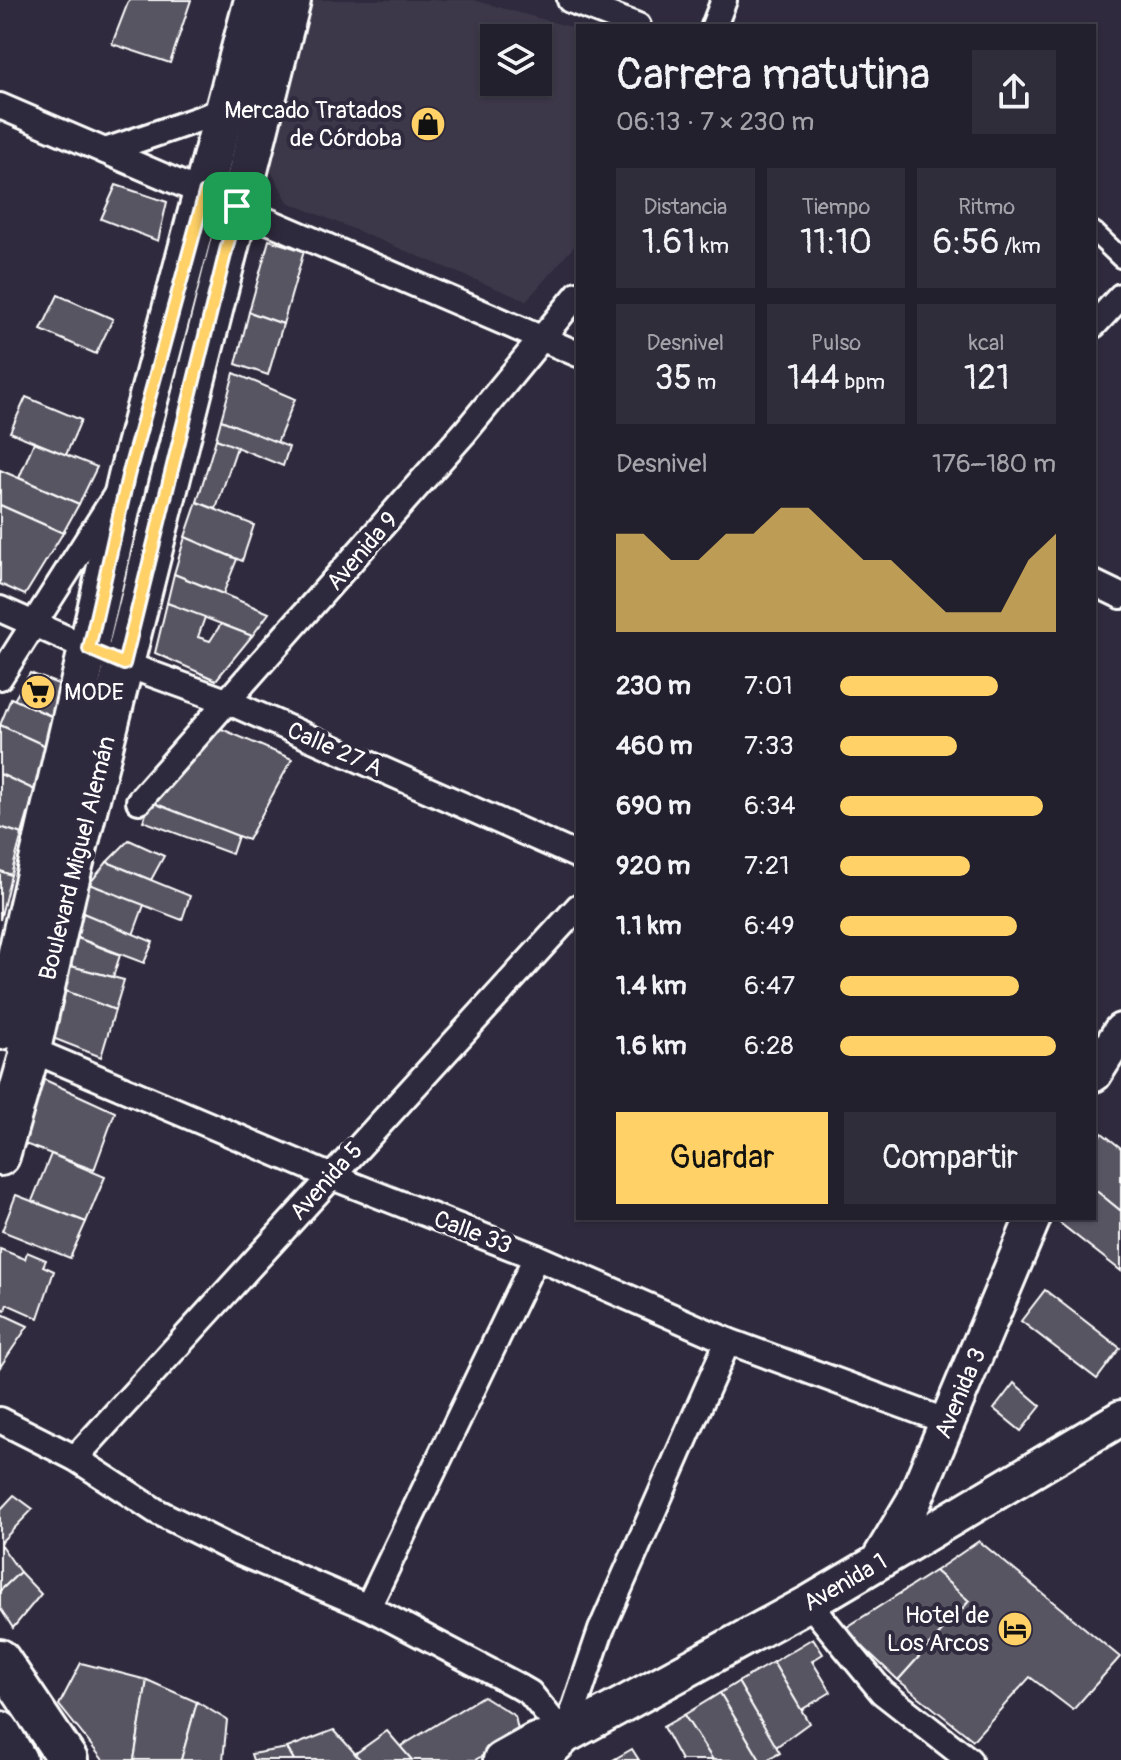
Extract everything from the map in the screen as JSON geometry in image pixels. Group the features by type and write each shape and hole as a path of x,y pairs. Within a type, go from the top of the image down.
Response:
{"main road":[{"name":"Boulevard Miguel Alemán","path":"10,1038 124,664 221,200 225,110 254,0"},
{"name":"Boulevard Miguel Alemán","path":"0,1156 10,1038 89,649 128,476 291,0"},
{"path":"1096,1071 1121,1031"},
{"name":"Avenida 3","path":"877,1564 914,1501 1032,1220"},
{"name":"Avenida 1","path":"565,1736 809,1603 1121,1418"},
{"path":"0,1659 68,1760"},
{"path":"0,1731 17,1760"},
{"path":"501,1760 535,1741 565,1736"},
{"path":"540,1760 565,1736"}],"street":[{"path":"570,0 633,24"},
{"path":"715,24 724,0"},
{"path":"0,106 576,353"},
{"path":"105,151 225,110"},
{"path":"1096,234 1121,258"},
{"name":"Avenida 9","path":"139,801 465,432 576,296"},
{"path":"1096,323 1121,296"},
{"path":"0,677 32,622 128,476"},
{"path":"1096,584 1121,596"},
{"path":"0,609 89,649"},
{"name":"Calle 27 A","path":"89,649 229,702 576,855"},
{"name":"Avenida 5","path":"75,1458 576,909"},
{"name":"Calle 33","path":"10,1038 330,1176 536,1257 728,1341 948,1422"},
{"path":"368,1607 536,1257"},
{"path":"565,1736 601,1630 728,1341"},
{"path":"0,1420 75,1458 156,1511 236,1551 368,1607 530,1693 565,1736"},
{"path":"809,1603 882,1692 969,1760"}],"shaded area":[{"name":"Mercado Tratados de Córdoba","path":"309,0 473,0 576,28 576,244 526,301 288,202 268,166"}],"building":[{"path":"129,0 191,0 170,63 112,44"},
{"path":"116,185 167,202 158,241 101,219"},
{"path":"269,240 304,251 283,324 249,312"},
{"path":"58,295 113,319 96,354 41,330"},
{"path":"249,312 283,324 268,375 236,364"},
{"path":"234,373 295,399 277,443 221,420"},
{"path":"26,397 81,420 66,455 10,432"},
{"path":"221,420 289,447 283,466 216,439"},
{"path":"216,439 237,447 216,509 197,502"},
{"path":"34,442 97,467 79,504 19,478"},
{"path":"0,470 79,504 63,533 0,505"},
{"path":"197,502 254,525 242,561 185,537"},
{"path":"0,505 63,533 25,595 0,584"},
{"path":"185,537 237,559 223,594 174,574"},
{"path":"174,574 269,613 252,636 167,603"},
{"path":"167,603 205,617 198,637 210,641 221,624 252,636 216,680 155,653"},
{"name":"MODE","path":"30,673 61,685 52,716 14,700"},
{"path":"11,698 55,718 48,747 0,725"},
{"path":"0,725 48,747 35,790 0,774"},
{"path":"217,727 292,759 248,840 151,802"},
{"path":"0,774 35,790 22,834 0,827"},
{"path":"151,802 238,836 232,854 143,821"},
{"path":"0,827 22,834 11,875 0,871"},
{"path":"129,840 164,856 151,880 107,862"},
{"path":"107,862 190,896 182,920 89,884"},
{"path":"0,871 11,875 0,920"},
{"path":"89,884 144,905 133,935 78,911"},
{"path":"78,911 153,942 144,963 67,934"},
{"path":"67,934 120,955 113,977 59,963"},
{"path":"59,963 124,980 115,1010 58,988"},
{"path":"58,988 115,1010 101,1057 45,1035"},
{"path":"43,1079 115,1112 94,1170 22,1143"},
{"path":"1102,1133 1121,1148 1121,1211 1096,1191 1096,1142"},
{"path":"51,1154 105,1177 86,1222 32,1201"},
{"path":"1096,1191 1121,1211 1121,1271 1056,1220 1096,1220"},
{"path":"16,1195 86,1222 70,1258 2,1231"},
{"path":"0,1249 25,1259 27,1252 46,1260 43,1266 54,1271 38,1318 7,1304 5,1310 0,1307"},
{"path":"1045,1290 1120,1348 1097,1379 1021,1321"},
{"path":"0,1313 28,1326 0,1367"},
{"path":"1014,1383 1041,1406 1021,1431 994,1409"},
{"path":"14,1495 33,1509 0,1543 0,1510"},
{"name":"Hotel de Los Arcos","path":"979,1541 1120,1657 1073,1710 1030,1677 973,1740 898,1680 969,1601 935,1571"},
{"path":"0,1544 20,1572 0,1591"},
{"path":"935,1571 969,1601 898,1680 844,1629"},
{"path":"20,1572 41,1594 13,1628 0,1608 0,1591"},
{"path":"813,1638 823,1654 812,1661 831,1692 801,1710 773,1662"},
{"path":"773,1662 809,1723 776,1747 738,1682"},
{"path":"81,1663 147,1680 134,1760 103,1760 59,1705"},
{"path":"147,1680 197,1702 181,1760 134,1760"},
{"path":"738,1682 780,1753 767,1760 760,1760 720,1693"},
{"path":"720,1693 760,1760 713,1760 684,1715"},
{"path":"483,1696 515,1716 519,1735 475,1760 412,1760 400,1747"},
{"path":"197,1702 227,1720 223,1760 181,1760"},
{"path":"684,1715 713,1760 681,1760 663,1727"},
{"path":"334,1730 361,1760 294,1760 287,1748"},
{"path":"387,1731 412,1760 361,1760 355,1754"},
{"path":"287,1748 294,1760 253,1760 251,1754"},
{"path":"632,1749 639,1760 613,1760"}],"place":[{"name":"Mercado Tratados de Córdoba","path":"428,124"},
{"name":"MODE","path":"38,692"},
{"name":"Hotel de Los Arcos","path":"1015,1629"}],"route":[{"path":"205,193 237,206 124,664 89,649 128,476 205,193"}]}
